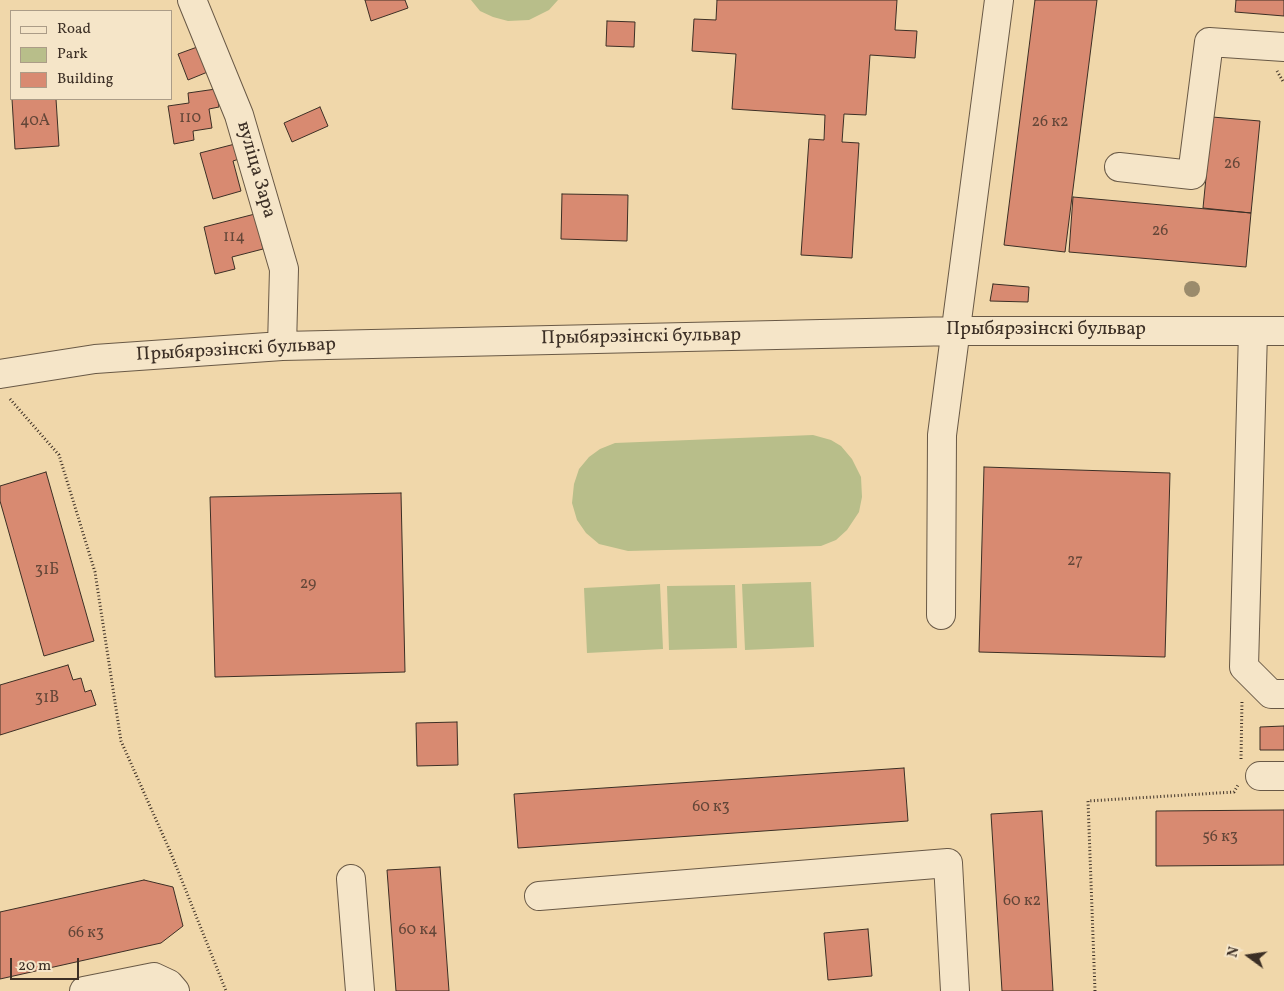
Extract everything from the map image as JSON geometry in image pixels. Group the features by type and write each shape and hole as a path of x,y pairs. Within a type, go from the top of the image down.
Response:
{"street":[{"name":"вуліца Зара","path":"192,0 239,115 284,269 282,346"},
{"path":"941,614 942,435 999,0"},
{"path":"1119,167 1192,175 1209,42 1284,47"},
{"name":"Прыбярэзінскі бульвар","path":"4,386 95,359 282,346 956,331 1284,331"},
{"path":"1252,331 1244,667 1272,694 1284,694"},
{"path":"539,896 948,864 955,991"},
{"path":"350,879 360,991"},
{"path":"84,991 154,977 169,984 175,991"}],"path":[{"path":"4,386 59,455 95,572 121,741 170,851 226,991"},
{"path":"1096,991 1088,801 1234,792 1256,774 1244,667"}],"green space":[{"path":"471,0 558,0 549,10 529,20 508,21 480,11"},
{"path":"813,435 831,440 841,446 852,459 861,477 862,497 859,512 847,530 836,540 821,546 628,551 599,544 586,533 577,520 572,503 574,484 579,469 589,457 600,449 615,443"},
{"path":"811,582 814,647 745,650 742,584"},
{"path":"660,584 663,649 587,653 584,588"},
{"path":"735,585 737,648 669,650 667,586"}],"building":[{"path":"365,0 405,0 408,8 371,21"},
{"path":"717,0 897,0 895,30 917,31 915,58 870,55 866,115 844,114 842,142 859,143 852,258 801,255 809,139 824,140 825,115 732,109 736,54 692,51 694,19 716,20"},
{"path":"1035,0 1097,0 1065,252 1004,245"},
{"path":"1236,0 1284,0 1284,16 1235,12"},
{"path":"607,21 635,22 634,47 606,46"},
{"path":"200,46 210,71 188,80 178,54"},
{"path":"216,89 219,107 209,109 212,128 193,131 194,140 174,144 168,106 189,103 188,93"},
{"path":"12,100 56,100 59,146 15,149"},
{"path":"320,107 328,126 292,142 284,123"},
{"path":"1212,117 1260,121 1251,213 1203,208"},
{"path":"235,144 239,159 233,161 241,191 213,199 200,153"},
{"path":"562,194 628,195 627,241 561,239"},
{"path":"1073,197 1251,213 1246,267 1069,252"},
{"path":"255,214 263,249 232,257 235,269 215,274 204,227"},
{"path":"993,284 1029,287 1028,302 990,301"},
{"path":"984,467 1170,473 1165,657 979,652"},
{"path":"46,472 94,641 44,656 0,501 0,486"},
{"path":"401,493 405,672 215,677 210,497"},
{"path":"68,665 73,680 81,678 85,692 91,690 96,705 0,735 0,685"},
{"path":"457,722 458,765 417,766 416,723"},
{"path":"1284,726 1284,750 1260,750 1260,727"},
{"path":"904,768 908,821 518,848 514,794"},
{"path":"1284,810 1284,865 1156,866 1156,811"},
{"path":"1042,811 1053,991 1002,991 991,814"},
{"path":"440,867 449,991 396,991 387,870"},
{"path":"144,880 173,887 183,926 161,943 0,979 0,912"},
{"path":"868,929 872,976 828,980 824,933"}]}
